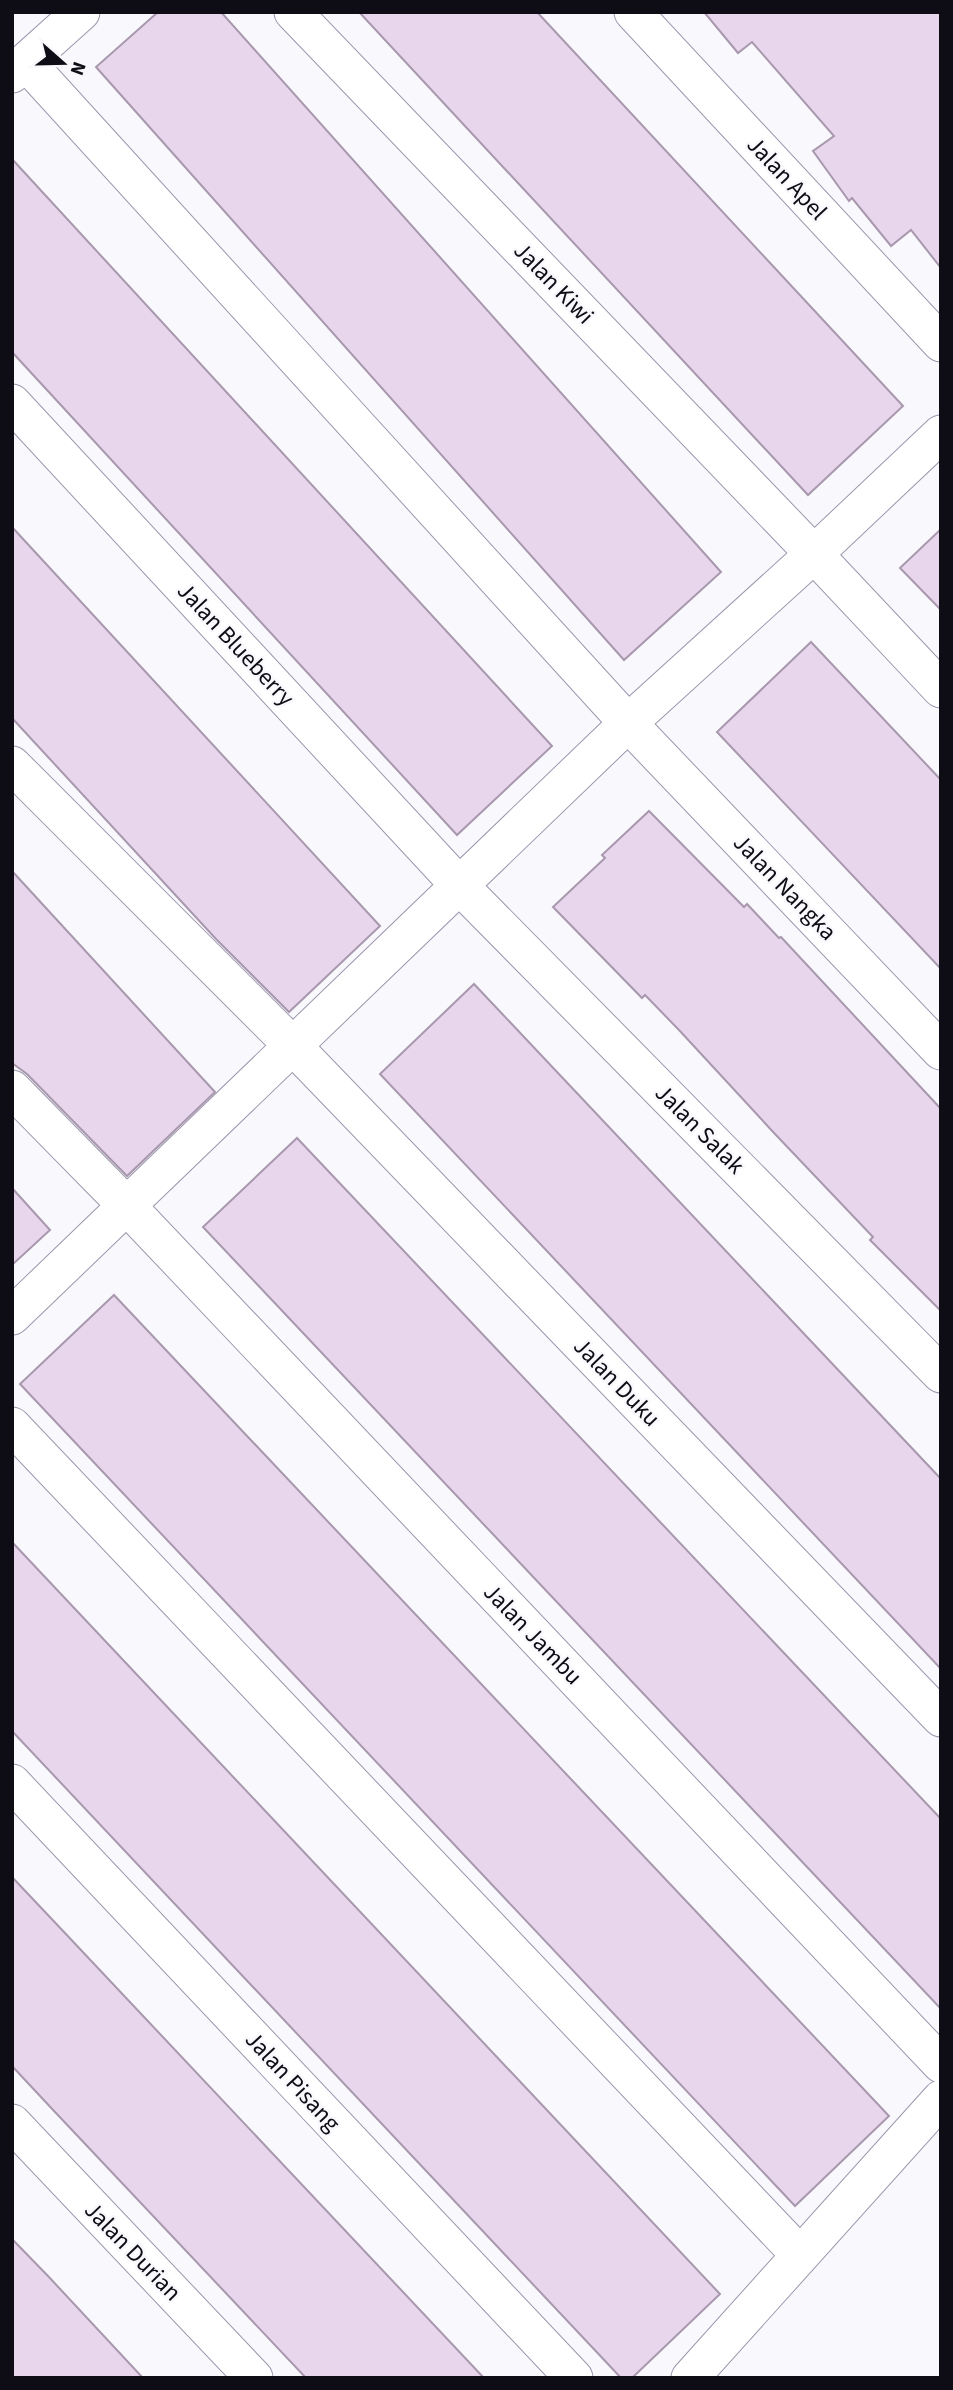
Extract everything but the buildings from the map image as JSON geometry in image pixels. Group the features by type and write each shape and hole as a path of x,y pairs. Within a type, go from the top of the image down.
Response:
{"street":[{"path":"19,68 81,12"},
{"name":"Jalan Kiwi","path":"293,12 941,689"},
{"name":"Jalan Apel","path":"633,12 941,343"},
{"name":"Jalan Nangka","path":"19,68 628,723 941,1051"},
{"name":"Jalan Blueberry","path":"12,403 459,885"},
{"path":"12,1316 628,723 941,434"},
{"name":"Jalan Duku","path":"12,765 293,1046 941,1718"},
{"name":"Jalan Salak","path":"459,885 941,1374"},
{"name":"Jalan Jambu","path":"12,1089 126,1205 941,2064"},
{"path":"12,1426 800,2255"},
{"name":"Jalan Pisang","path":"12,1783 574,2378"},
{"path":"690,2378 941,2099"},
{"name":"Jalan Durian","path":"12,2123 254,2378"}]}
